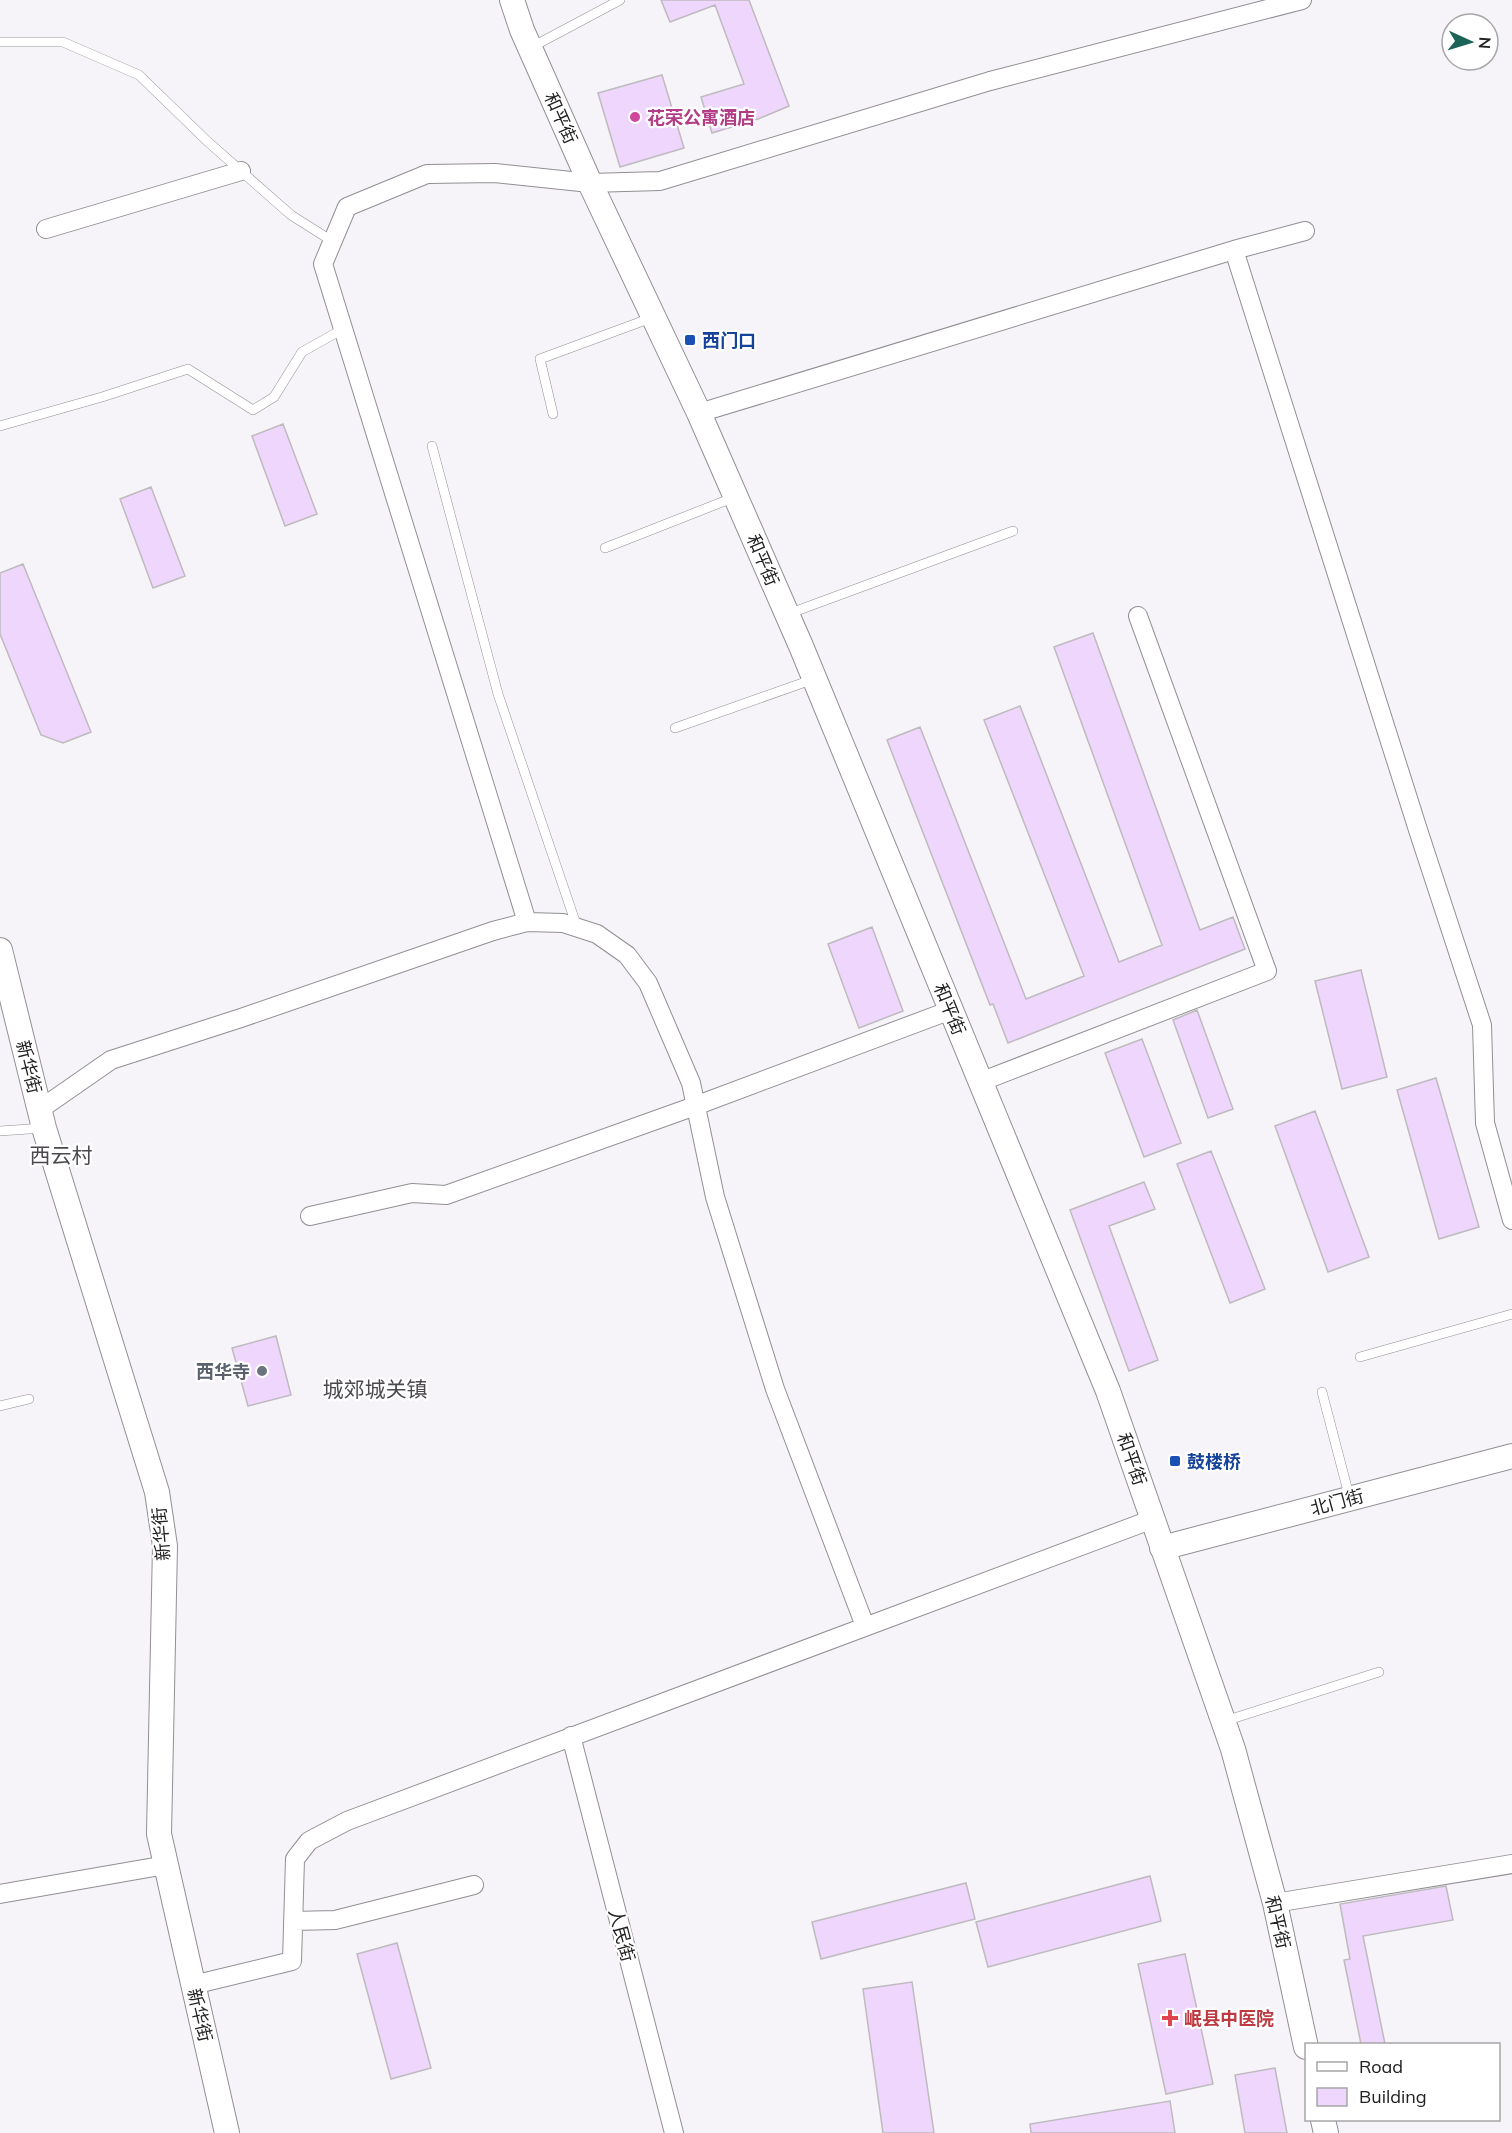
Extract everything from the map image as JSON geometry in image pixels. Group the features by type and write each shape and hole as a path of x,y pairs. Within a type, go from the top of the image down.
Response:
{"main road":[{"name":"和平街","path":"512,0 530,48 590,183 699,413 814,679 1108,1391 1233,1749 1275,1903 1305,2043"},
{"name":"新华街","path":"0,950 41,1119 157,1492 165,1546 159,1834 227,2133"},
{"name":"北门街","path":"1162,1548 1512,1456"}],"street":[{"path":"527,922 323,264 347,207 427,174 495,173 590,183 660,181 990,81 1302,0"},
{"path":"46,229 241,171"},
{"path":"699,413 1234,250 1305,231"},
{"path":"1234,250 1482,1025 1485,1123 1512,1220"},
{"path":"980,1082 1266,971 1138,616"},
{"path":"41,1119 111,1060 241,1018 493,931 527,922 563,923 597,934 627,955 648,983 691,1083 715,1197 775,1389 865,1626"},
{"path":"310,1216 412,1192 446,1195 696,1106 951,1010"},
{"path":"193,1985 292,1961 295,1859 309,1841 347,1821 1153,1519"},
{"name":"人民街","path":"571,1736 674,2133"},
{"path":"0,1894 166,1864"},
{"path":"1275,1903 1512,1864"},
{"path":"293,1921 335,1920 474,1885"}],"lane":[{"path":"530,48 620,0"},
{"path":"0,42 63,42 139,75 207,141 291,215 332,241"},
{"path":"553,414 540,359 654,317"},
{"path":"0,426 188,369 253,410 274,397 302,352 343,329"},
{"path":"432,446 498,694 577,927"},
{"path":"605,548 735,497"},
{"path":"786,615 1013,531"},
{"path":"675,728 814,679"},
{"path":"0,1131 41,1119"},
{"path":"1360,1358 1512,1314"},
{"path":"1322,1392 1350,1498"},
{"path":"0,1406 29,1399"},
{"path":"1223,1721 1379,1672"}],"building":[{"path":"661,0 749,0 789,106 758,119 712,133 701,97 744,84 715,5 670,22"},
{"path":"662,75 684,148 620,167 598,93"},
{"path":"283,424 317,514 285,526 252,436"},
{"path":"151,487 185,576 153,588 120,499"},
{"path":"23,564 91,732 63,743 41,735 0,634 0,573"},
{"path":"1093,633 1200,930 1233,917 1245,949 1008,1043 993,1004 990,1005 887,740 920,727 1026,999 1084,976 984,720 1020,706 1119,962 1162,945 1054,647"},
{"path":"872,927 903,1011 859,1028 828,944"},
{"path":"1361,970 1387,1077 1342,1089 1315,981"},
{"path":"1197,1010 1233,1109 1208,1118 1173,1020"},
{"path":"1142,1039 1181,1143 1144,1157 1105,1053"},
{"path":"1436,1078 1479,1227 1439,1239 1397,1090"},
{"path":"1315,1111 1369,1257 1328,1272 1275,1126"},
{"path":"1211,1151 1265,1289 1230,1303 1177,1164"},
{"path":"1144,1182 1155,1209 1109,1226 1158,1360 1129,1371 1070,1210"},
{"name":"西华寺","path":"276,1336 291,1395 248,1406 232,1348"},
{"path":"1150,1876 1161,1921 988,1967 976,1922"},
{"path":"966,1883 975,1919 821,1959 812,1922"},
{"path":"1446,1886 1453,1920 1363,1936 1385,2043 1361,2043 1344,1960 1350,1959 1340,1904"},
{"path":"397,1943 431,2068 391,2079 357,1954"},
{"path":"1185,1954 1213,2084 1166,2094 1138,1964"},
{"path":"912,1982 934,2133 883,2133 863,1989"},
{"path":"1275,2068 1287,2133 1245,2133 1235,2075"},
{"path":"1170,2101 1175,2133 1031,2133 1030,2124"}],"place":[{"name":"花荣公寓酒店","path":"635,117"},
{"name":"西门口","path":"690,340"},
{"name":"西华寺","path":"262,1371"},
{"name":"鼓楼桥","path":"1175,1461"},
{"name":"岷县中医院","path":"1170,2018"}],"district":[{"name":"西云村","path":"61,1155"},
{"name":"城郊城关镇","path":"375,1389"}]}
